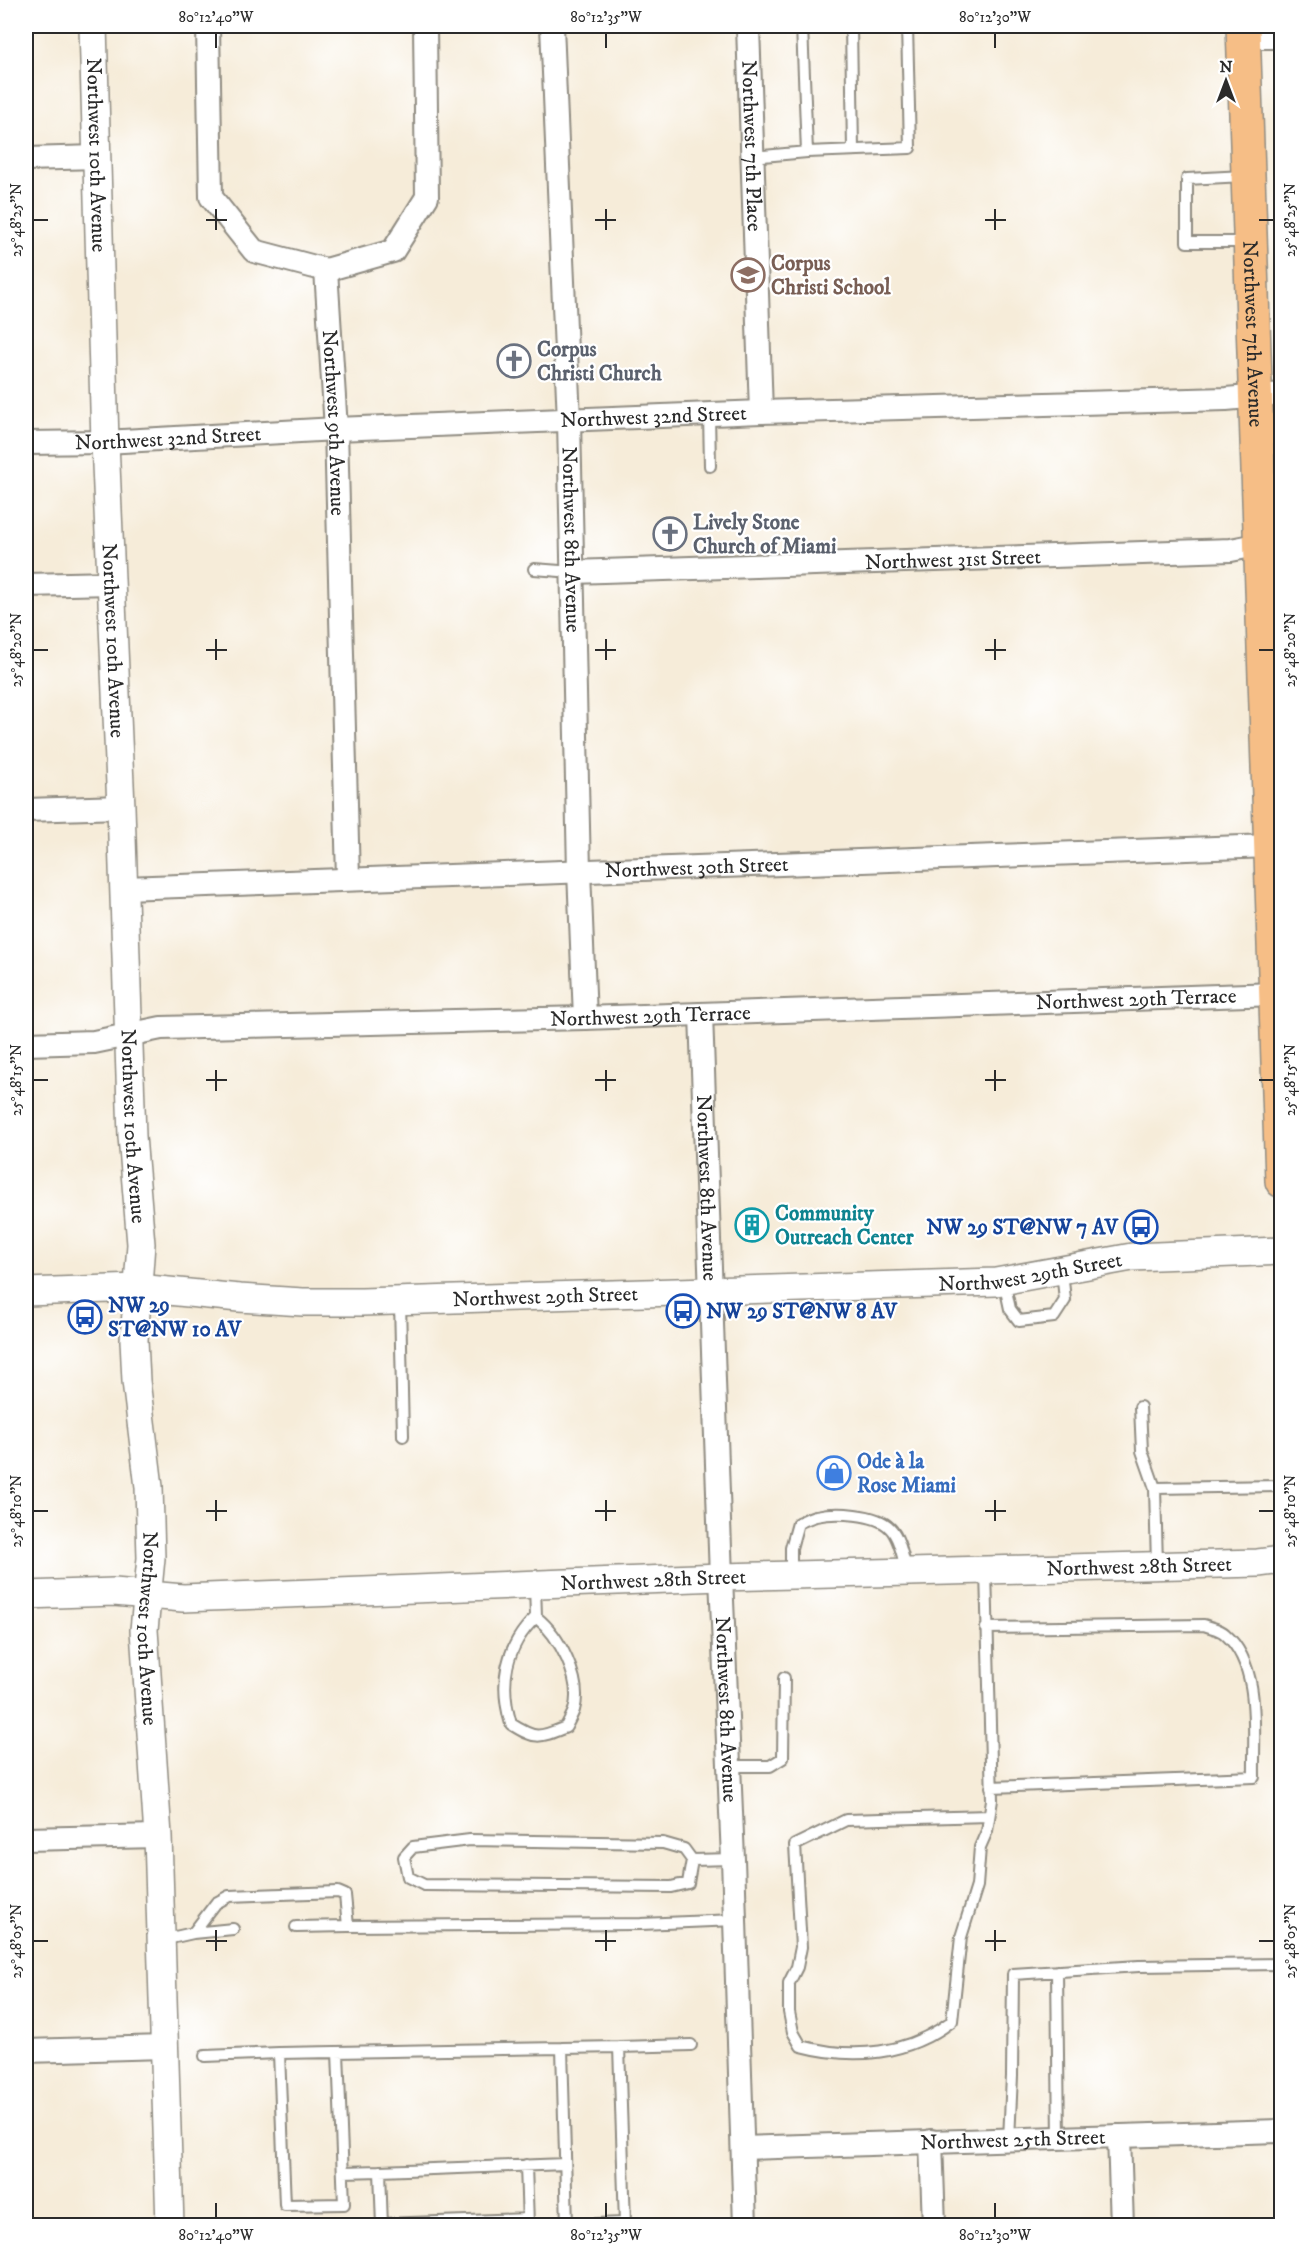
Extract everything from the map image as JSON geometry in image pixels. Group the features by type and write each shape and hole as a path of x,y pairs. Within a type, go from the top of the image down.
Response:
{"main road":[{"name":"Northwest 7th Avenue","path":"1244,31 1250,242 1268,395 1273,682 1270,846 1277,977 1281,1181"}],"street":[{"name":"Northwest 10th Avenue","path":"93,26 105,442 132,1136 141,1244 134,1340 136,1381 149,1487 151,1558 144,1630 159,1836 170,2226"},
{"path":"208,26 212,198 254,251 327,270 393,251 428,196 425,26"},
{"name":"Northwest 8th Avenue","path":"552,26 569,421 579,871 585,1018"},
{"name":"Northwest 7th Place","path":"748,26 761,412"},
{"path":"1244,31 1281,37"},
{"path":"26,159 97,157"},
{"name":"Northwest 9th Avenue","path":"327,270 336,429 348,879"},
{"name":"Northwest 32nd Street","path":"26,443 105,442 336,429 709,414 1203,400 1268,395"},
{"name":"Northwest 31st Street","path":"573,572 1231,550 1271,542"},
{"path":"26,585 112,583"},
{"path":"26,810 121,807"},
{"name":"Northwest 30th Street","path":"124,888 1270,846"},
{"name":"Northwest 29th Terrace","path":"26,1044 94,1042 161,1028 701,1014 1277,977"},
{"name":"Northwest 8th Avenue","path":"701,1014 745,2226"},
{"name":"Northwest 29th Street","path":"26,1292 138,1288 303,1302 711,1291 1004,1281 1132,1257 1281,1251"},
{"name":"Northwest 28th Street","path":"26,1595 114,1592 183,1598 721,1577 1157,1566 1281,1560"},
{"path":"26,1839 159,1836"},
{"path":"26,2051 164,2047"},
{"name":"Northwest 25th Street","path":"743,2148 1281,2131"},
{"path":"1119,2136 1122,2226"},
{"path":"931,2141 934,2226"}],"lane":[{"path":"802,26 807,152"},
{"path":"851,26 853,150"},
{"path":"753,157 807,152 910,148 907,26"},
{"path":"1248,176 1187,179 1187,242 1250,242"},
{"path":"709,414 710,466"},
{"path":"534,569 573,572"},
{"path":"1004,1281 1010,1309 1019,1321 1054,1317 1065,1300 1062,1270"},
{"path":"400,1301 403,1436"},
{"path":"1140,1407 1142,1451 1155,1488 1157,1566"},
{"path":"1155,1488 1281,1486"},
{"path":"791,1576 791,1548 798,1523 816,1516 873,1517 890,1528 907,1572"},
{"path":"986,1570 991,1787 989,1816 987,1832 980,1847 977,1886 961,1937 952,2021 937,2032 906,2047 876,2052 825,2052 801,2046 793,2032 789,2012 789,1983 797,1967 801,1947 795,1845 846,1820 989,1816"},
{"path":"535,1585 536,1617 525,1627 511,1651 505,1674 504,1703 511,1724 528,1735 543,1736 566,1727 574,1708 574,1684 563,1650 549,1627 536,1617"},
{"path":"986,1628 1204,1625 1224,1632 1240,1650 1253,1690 1254,1777 991,1787"},
{"path":"729,1766 770,1766 783,1758 784,1678"},
{"path":"470,1840 663,1843 684,1849 693,1860 688,1883 671,1887 424,1885 408,1877 404,1857 413,1847 470,1840"},
{"path":"693,1860 733,1859"},
{"path":"193,1933 216,1903 230,1896 245,1895 341,1892 346,1898 348,1926"},
{"path":"296,1927 641,1924 735,1920"},
{"path":"161,1940 193,1933 232,1929"},
{"path":"1009,2139 1013,1974 1139,1966 1281,1964"},
{"path":"1057,1971 1059,2138"},
{"path":"205,2055 691,2045"},
{"path":"562,2048 567,2225 625,2223 619,2047"},
{"path":"279,2053 285,2205 344,2204 338,2052"},
{"path":"343,2172 565,2164"},
{"path":"380,2171 382,2225 528,2222 526,2165"}],"place":[{"name":"Corpus Christi School","path":"748,275"},
{"name":"Corpus Christi Church","path":"514,361"},
{"name":"Lively Stone Church of Miami","path":"670,534"},
{"name":"Community Outreach Center","path":"752,1225"},
{"name":"NW 29 ST@NW 7 AV","path":"1141,1227"},
{"name":"NW 29 ST@NW 8 AV","path":"683,1311"},
{"name":"NW 29 ST@NW 10 AV","path":"85,1317"},
{"name":"Ode à la Rose Miami","path":"834,1473"}]}
